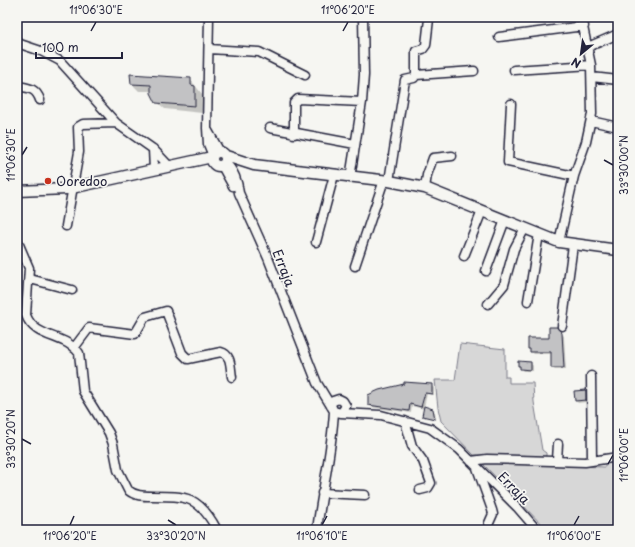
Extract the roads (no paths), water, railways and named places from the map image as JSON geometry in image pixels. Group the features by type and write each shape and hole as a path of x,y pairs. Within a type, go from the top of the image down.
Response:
{"main road":[{"path":"17,191 74,188 186,163 190,160 220,159 248,166 254,165 350,178 386,181 425,188 559,242 618,250"}],"street":[{"name":"Erraja","path":"209,17 208,144 220,159 234,187 239,193 268,258 317,384 336,411"},
{"path":"350,178 354,144 362,102 364,75 363,17"},
{"path":"559,242 574,176 591,121 593,101 591,65 581,17"},
{"path":"416,75 416,51 423,49 426,45 429,19"},
{"path":"498,36 584,26"},
{"path":"588,47 618,34"},
{"path":"17,43 41,50 60,61 116,123 153,149 170,166"},
{"path":"209,49 259,52 305,75"},
{"path":"514,70 591,65"},
{"path":"355,266 386,181 404,83 407,79 414,78 416,75 474,71"},
{"path":"592,77 618,80"},
{"path":"17,86 33,88 38,93 40,100"},
{"path":"294,134 294,103 298,99 362,102"},
{"path":"511,104 508,162 574,176"},
{"path":"591,121 618,127"},
{"path":"66,226 74,188 79,152 78,127 83,124 116,123"},
{"path":"270,128 294,134 354,144"},
{"path":"153,149 154,170"},
{"path":"425,188 427,175 433,158 452,156"},
{"path":"316,242 334,175"},
{"path":"464,256 482,211"},
{"path":"486,271 505,220"},
{"path":"488,304 504,285 514,249 525,228"},
{"path":"528,301 539,234"},
{"path":"17,240 26,260 30,279 26,315 28,321 38,331 74,348 79,353 83,391 109,433 114,444 118,470 128,490 142,496 191,499 203,508 217,530"},
{"path":"562,326 573,245"},
{"path":"30,279 72,290"},
{"path":"74,348 89,328 132,335 137,332 146,317 166,311 182,354 188,359 221,352 224,353 229,359 232,377"},
{"path":"591,376 592,461"},
{"path":"317,384 327,393 369,413"},
{"path":"317,530 322,493 331,452 336,411 333,401 341,400"},
{"path":"336,411 346,406 341,400"},
{"path":"336,411 369,413"},
{"name":"Erraja","path":"369,413 405,420 430,428 449,441 517,507 537,530"},
{"path":"405,420 412,446 423,461 431,483 428,488 420,490"},
{"path":"557,460 558,444"},
{"path":"470,461 487,459 592,461 618,456"},
{"path":"477,468 492,510 492,518 489,523"},
{"path":"322,493 366,495"}],"place":[{"name":"Ooredoo","path":"48,181"}]}
